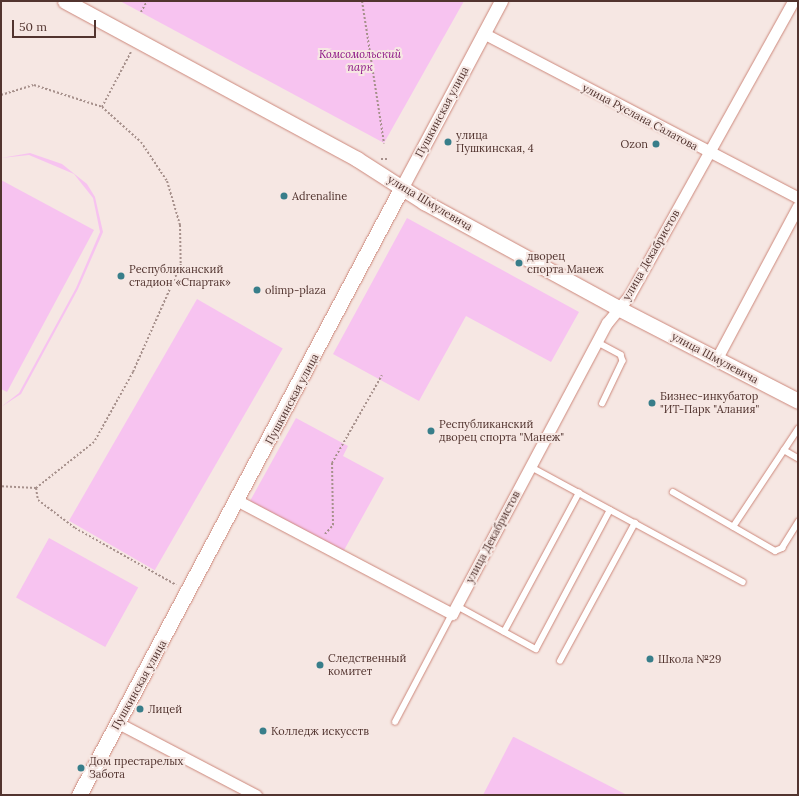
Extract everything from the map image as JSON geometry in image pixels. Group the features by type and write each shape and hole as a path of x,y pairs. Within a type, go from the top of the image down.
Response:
{"main road":[{"name":"улица Шмулевича","path":"65,1 357,159 402,187 620,309 798,401"},
{"name":"Пушкинская улица","path":"79,795 238,501 402,187"}],"street":[{"name":"Пушкинская улица","path":"402,187 501,1"},
{"name":"улица Декабристов","path":"454,610 607,323 620,309 710,154 792,3"},
{"name":"улица Руслана Салатова","path":"483,33 710,154 798,198"},
{"path":"717,358 798,206"},
{"path":"238,501 318,543 454,610"},
{"path":"118,723 256,795"}],"lane":[{"path":"597,342 621,355 623,361 603,403"},
{"path":"733,527 798,430"},
{"path":"784,450 798,458"},
{"path":"531,467 743,582"},
{"path":"672,492 775,552 782,548 798,522"},
{"path":"504,632 579,493"},
{"path":"454,610 504,632 536,649 610,510"},
{"path":"560,662 635,523"},
{"name":"улица Декабристов","path":"396,722 454,610"}],"path":[{"path":"140,12 147,1"},
{"path":"362,1 384,143"},
{"path":"102,107 138,40"},
{"path":"1,95 34,85 102,107 141,142 167,181 180,225 182,264 132,372 94,442 36,488 1,486"},
{"path":"318,543 333,525 332,463 382,375"},
{"path":"36,488 38,500 75,528 189,592"}],"green space":[{"name":"Комсомольский парк","path":"120,1 464,1 384,143"},
{"path":"30,153 62,164 87,184 95,197 103,232 78,289 21,394 1,407 19,393 76,288 100,232 93,198 74,174 29,155 1,158"},
{"path":"1,180 94,230 7,392 1,389"},
{"path":"407,218 579,312 551,362 466,316 419,401 333,354"},
{"path":"197,299 283,348 155,570 69,521"},
{"path":"296,418 348,446 343,456 384,478 343,552 250,501"},
{"path":"49,538 138,587 105,647 16,597"},
{"path":"514,737 627,795 483,795"}],"place":[{"name":"улица Пушкинская, 4","path":"448,142"},
{"name":"Ozon","path":"656,144"},
{"name":"Adrenaline","path":"284,196"},
{"name":"дворец спорта Манеж","path":"519,263"},
{"name":"Республиканский стадион «Спартак»","path":"121,276"},
{"name":"olimp-plaza","path":"257,290"},
{"name":"Бизнес-инкубатор \"ИТ-Парк \"Алания\"","path":"652,403"},
{"name":"Республиканский дворец спорта \"Манеж\"","path":"431,431"},
{"name":"Школа №29","path":"650,659"},
{"name":"Следственный комитет","path":"320,665"},
{"name":"Лицей","path":"140,709"},
{"name":"Колледж искусств","path":"263,731"},
{"name":"Дом престарелых Забота","path":"81,768"}]}
